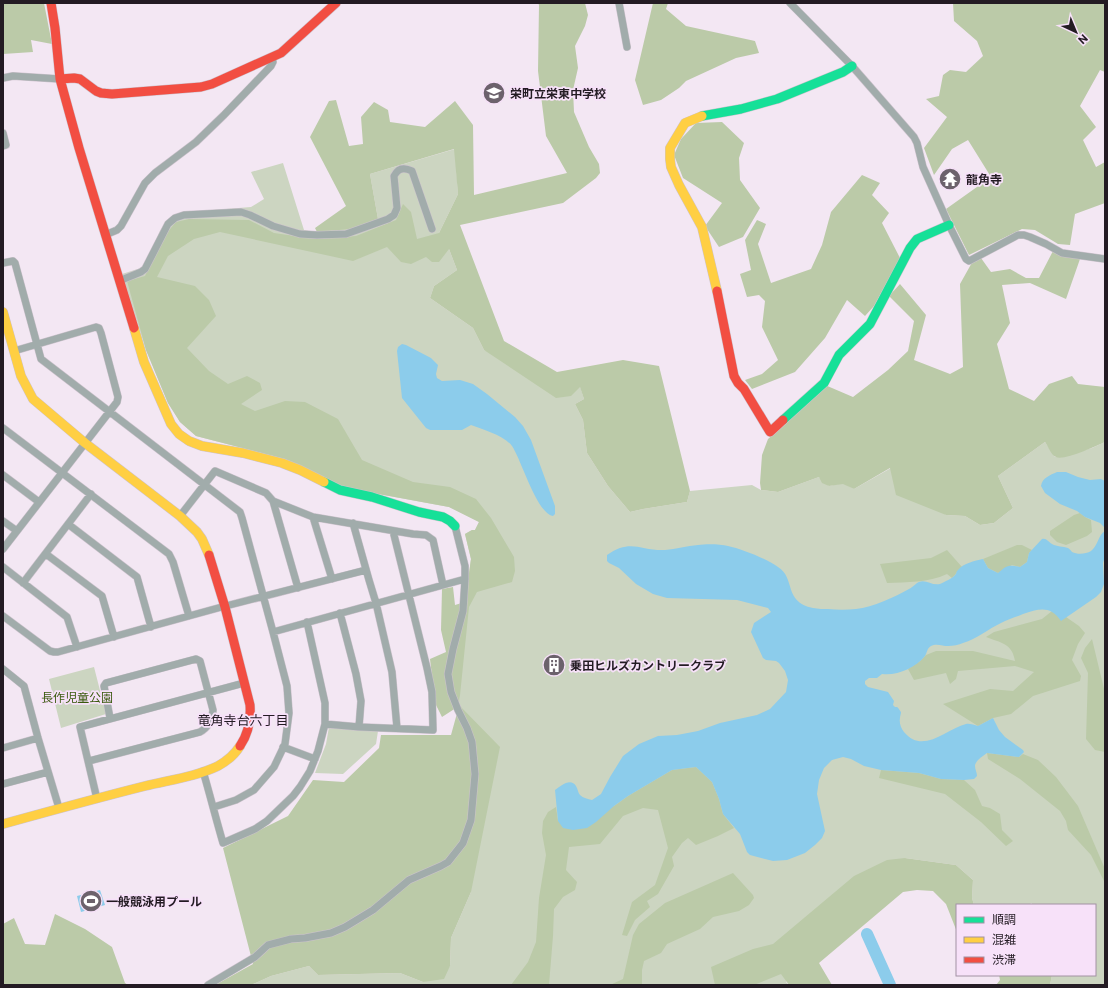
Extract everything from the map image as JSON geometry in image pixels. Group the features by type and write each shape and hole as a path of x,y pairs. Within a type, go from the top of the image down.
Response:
{"street":[{"path":"51,3 60,80 79,148 144,362 171,424 179,434 189,441 202,446 282,463 300,470 340,490 372,497 419,512 443,517 455,526 465,566 463,612 448,674 451,692 472,742 475,774 472,820 463,843 448,862 409,880 373,910 345,927 331,933 291,939 268,946 255,956 208,985"},
{"path":"3,78 13,76 60,80 74,78 80,80 101,94 201,87 212,84 272,57 289,47 336,3"},
{"path":"618,3 627,47"},
{"path":"790,3 852,66 914,137 917,143 922,167 966,259 969,260 1018,235 1024,235 1046,244 1062,253 1105,259"},
{"path":"106,235 117,230 121,226 145,183 155,172 196,142 224,115 271,66 273,62 272,57"},
{"path":"852,66 842,72 777,99 741,109 703,115 685,123 670,148 671,167 702,227 734,376 750,398 770,432 824,383 839,355 870,324 910,248 917,239 949,225"},
{"path":"3,133 6,145 3,146"},
{"path":"119,281 142,272 145,269 168,224 175,218 184,215 241,212 273,226 300,234 316,235 346,234 388,219 394,214 396,208 394,176 396,171 401,168 408,168 412,171 432,228"},
{"path":"3,263 11,260 15,263 40,357 43,361 205,484 241,515 287,686 289,713 285,744 274,767 254,790 236,800 214,807"},
{"path":"3,312 24,383 33,399 85,443 180,516 197,532 204,542 210,556 225,607 251,713 249,728 244,740 233,755 225,762 217,766 3,824"},
{"path":"3,549 117,402 118,394 99,328 94,327 14,351"},
{"path":"3,428 169,554 173,562 189,616"},
{"path":"180,516 215,471 266,493 273,500 313,517 393,531 426,535 433,540 443,585"},
{"path":"3,474 39,502"},
{"path":"23,583 91,494"},
{"path":"273,500 298,588"},
{"path":"313,517 332,579"},
{"path":"3,521 17,531"},
{"path":"353,523 376,602 392,672 397,728"},
{"path":"68,524 137,577 151,627"},
{"path":"325,724 433,730 432,692 428,668 393,531"},
{"path":"46,554 102,596 114,636"},
{"path":"3,567 67,618 77,647"},
{"path":"3,616 50,651 58,652 366,570"},
{"path":"273,632 376,602 465,579"},
{"path":"340,613 356,674 361,701 359,726"},
{"path":"203,771 223,843 255,829 267,821 293,796 300,787 310,771 315,759 325,724 325,703 307,622"},
{"path":"89,761 200,732 209,724 213,710 200,661 196,659 106,683 104,686 110,718"},
{"path":"3,669 24,686 59,808"},
{"path":"97,799 80,727 244,682"},
{"path":"4,745 38,738"},
{"path":"283,747 315,759"},
{"path":"3,784 48,772"}],"green space":[{"path":"3,3 44,3 52,44 31,40 33,52 3,54"},
{"path":"538,3 585,3 588,15 585,26 575,46 578,68 573,90 574,112 589,147 599,164 600,173 596,178 563,203 460,225 504,341 557,372 623,360 659,366 690,491 687,502 630,512 608,486 587,453 583,420 575,404 584,399 580,387 571,396 556,398 484,350 473,328 430,298 434,286 457,270 449,249 439,262 432,262 426,257 411,264 401,262 387,247 353,261 220,232 194,239 168,256 157,277 195,286 209,300 216,316 187,348 209,371 228,384 247,376 260,383 262,390 241,404 255,411 285,401 305,402 338,419 362,460 413,482 450,487 476,499 491,518 514,557 515,571 512,582 477,592 469,607 459,705 500,747 471,892 451,938 450,966 444,979 423,982 400,973 318,975 309,966 271,976 251,985 215,985 253,964 223,848 288,816 313,780 344,782 379,748 381,735 451,735 459,706 442,717 435,703 430,659 446,652 441,630 442,589 453,587 455,605 465,602 471,559 465,534 475,530 479,522 449,507 339,485 285,459 196,436 180,422 168,403 146,350 127,281 145,276 165,235 176,222 189,219 249,220 274,233 316,239 356,236 396,220 403,204 411,212 417,239 439,233 458,194 454,149 370,174 378,219 350,229 317,232 315,228 346,206 310,137 329,101 336,100 349,146 363,144 361,117 374,102 388,110 390,122 425,127 455,101 473,125 474,195 567,173 546,136 538,71"},
{"path":"653,3 668,3 666,9 686,26 755,41 759,53 736,58 686,81 679,88 661,100 643,105 635,80"},
{"path":"953,3 1105,3 1105,72 1100,70 1080,106 1096,127 1083,140 1096,167 1105,162 1105,203 1075,214 1070,245 1058,244 1035,230 1022,229 969,255 946,209 991,177 968,140 952,149 934,175 924,148 947,117 926,99 939,96 943,75 950,70 966,72 983,56 977,41 954,21"},
{"path":"722,122 744,143 739,158 740,180 760,208 743,237 719,247 705,226 722,203 683,178 674,155 681,139 696,123"},
{"name":"乗田ヒルズカントリークラブ","path":"455,149 458,194 439,233 449,249 457,270 434,286 430,298 473,328 484,350 580,386 584,399 575,404 583,420 587,453 608,486 630,512 687,502 690,491 752,485 761,490 778,492 819,477 829,486 843,483 854,489 891,468 946,515 965,516 980,525 994,523 1013,508 998,476 1045,442 1055,457 1092,448 1105,442 1105,985 1050,985 1052,976 1096,976 1096,904 974,904 972,898 973,880 956,865 905,858 786,982 789,985 251,985 271,976 309,966 318,975 400,973 423,982 450,966 451,938 471,892 459,705 465,602 471,559 465,534 475,530 479,522 449,507 373,493 285,459 196,436 180,422 168,403 146,350 122,274 144,267 160,231 166,222 188,212 251,207 264,199 251,172 283,163 304,230 317,232 378,219 370,174"},
{"path":"862,175 880,183 872,195 889,213 882,223 900,258 874,306 865,316 847,300 825,338 795,372 752,389 745,380 762,374 778,360 762,327 765,301 759,295 747,297 740,274 751,270 745,240 757,220 766,224 758,244 771,283 811,269 822,245 831,212"},
{"path":"1053,251 1080,259 1066,299 1030,283 1002,285 1010,323 997,344 1009,389 1034,401 1049,384 1072,376 1078,384 1105,387 1105,442 1060,458 1053,454 1045,442 998,476 1013,508 994,523 980,525 965,516 946,515 896,495 890,468 854,489 843,484 829,486 822,483 819,477 778,492 761,490 762,455 768,439 792,418 825,385 853,397 888,370 908,351 914,321 889,296 900,284 926,315 914,360 950,374 963,367 960,284 974,259 981,258 991,272 1010,269 1026,278 1039,278"},
{"path":"1080,513 1091,520 1092,532 1087,536 1066,545 1057,542 1050,535 1050,531 1074,515"},
{"path":"1017,545 1022,545 1032,550 1029,553 1027,562 1020,567 1012,565 998,573 988,568 983,559"},
{"path":"947,550 962,567 952,578 947,574 925,581 887,583 880,564 931,558"},
{"path":"1052,611 1061,620 1066,617 1079,626 1085,633 1078,644 1072,660 1081,676 1080,681 1033,696 1011,714 993,718 978,726 943,704 990,689 1013,691 1034,672 1015,666 958,671 956,679 950,684 946,673 914,680 908,669 926,655 936,651 973,651 1015,661 1014,655 1005,644 986,637 994,632 1042,619"},
{"path":"1092,639 1105,693 1105,752 1095,750 1086,739 1088,673 1081,658 1085,648"},
{"name":"長作児童公園","path":"94,667 106,714 61,728 49,679"},
{"path":"329,727 378,731 376,744 343,774 315,773 326,744"},
{"path":"987,753 1019,757 1023,754 1038,760 1056,777 1078,806 1105,869 1105,883 1091,855 1068,830 1066,821 1060,811 1020,779 988,759"},
{"path":"696,767 712,782 723,814 734,828 696,845 688,838 682,843 672,857 674,866 658,894 647,901 650,907 635,920 627,936 622,935 632,902 655,885 668,848 658,810 643,808 623,816 600,844 569,847 566,870 577,882 575,890 563,897 554,909 549,985 511,985 528,962 536,942 539,898 546,855 542,833 543,821 548,812 556,807 558,821 614,806 672,770"},
{"path":"881,770 919,773 941,779 964,780 975,790 982,806 990,808 1000,814 1002,830 1013,841 1006,846 981,822 945,794 879,778"},
{"path":"905,858 956,865 973,880 972,898 974,904 956,904 956,929 946,904 933,891 917,890 903,892 819,963 832,985 789,985 781,974 754,985 715,985 711,967 753,949 773,944 854,876 887,860"},
{"path":"733,873 753,895 754,898 749,905 739,911 713,917 700,929 667,944 661,953 644,961 642,970 642,985 610,985 623,979 633,935 639,924 665,903"},
{"path":"55,914 85,929 112,947 125,983 128,985 3,985 3,924 14,918 25,944 45,945"},
{"path":"999,976 1052,976 1050,985 996,985 1000,980"}],"water":[{"path":"402,344 431,358 438,365 436,374 437,378 442,381 460,380 473,384 515,417 523,426 531,440 555,506 555,514 553,516 547,513 535,496 516,453 509,442 493,433 471,425 462,430 430,430 426,428 402,398 397,351 398,347"},
{"path":"1057,472 1066,472 1090,480 1101,479 1105,481 1105,528 1100,523 1060,504 1045,493 1041,486 1043,481 1047,477"},
{"path":"1105,531 1105,556 1103,563 1104,584 1101,592 1061,621 1053,612 1048,610 1029,612 996,625 973,639 960,644 950,646 933,645 929,648 921,660 911,667 894,674 882,674 877,678 869,678 865,681 865,684 868,687 888,692 894,701 893,705 901,712 900,725 902,729 911,738 919,741 927,741 966,724 978,726 993,718 999,730 1005,737 1023,750 1024,752 1019,757 987,753 975,764 977,776 974,779 964,780 941,779 919,773 881,770 864,766 851,759 843,757 832,760 824,768 819,780 817,794 825,831 822,838 805,853 787,860 773,861 750,855 747,852 740,834 723,814 712,782 696,767 672,770 628,796 587,828 573,830 563,828 558,821 555,790 568,782 574,783 580,795 584,798 592,800 601,794 623,756 639,744 658,736 677,735 698,731 720,723 757,715 770,709 786,692 788,680 785,671 776,661 766,660 763,658 751,632 754,623 771,612 768,608 737,600 667,598 653,594 636,584 619,568 607,561 607,555 615,550 629,546 656,550 709,544 734,547 778,567 787,577 793,595 797,601 804,605 817,609 846,610 863,608 884,601 922,581 940,584 954,576 963,566 983,559 988,568 998,573 1008,566 1020,567 1027,562 1029,553 1042,539 1054,545 1068,548 1074,553 1087,553 1093,549"},
{"name":"一般競泳用プール","path":"100,890 105,905 81,912 77,896"}],"waterway":[{"path":"867,934 890,985"}],"traffic: fast":[{"path":"702,116 741,109 777,99 843,72 852,66"},
{"path":"783,420 824,383 839,355 870,324 910,248 917,239 949,225"},
{"path":"324,482 340,490 372,497 419,512 443,517 455,526"}],"traffic: slow":[{"path":"702,116 685,123 670,148 670,159 671,167 679,185 702,227 717,291"},
{"path":"3,312 21,376 33,399 85,443 180,516 197,532 209,555"},
{"path":"134,328 144,362 171,424 179,434 189,441 202,446 243,453 282,463 324,482"},
{"path":"3,824 109,795 200,773 225,762 240,746"}],"traffic: jam":[{"path":"51,3 60,79 79,148 134,328"},
{"path":"60,79 80,79 96,91 112,94 201,87 212,84 281,53 336,3"},
{"path":"717,291 734,376 744,389 770,432 783,420"},
{"path":"209,555 225,607 250,705 249,726 246,736 240,746"}],"place":[{"name":"栄町立栄東中学校","path":"494,93"},
{"name":"龍角寺","path":"950,179"},
{"name":"乗田ヒルズカントリークラブ","path":"554,665"},
{"name":"一般競泳用プール","path":"91,901"}],"district":[{"name":"竜角寺台六丁目","path":"243,720"}]}
